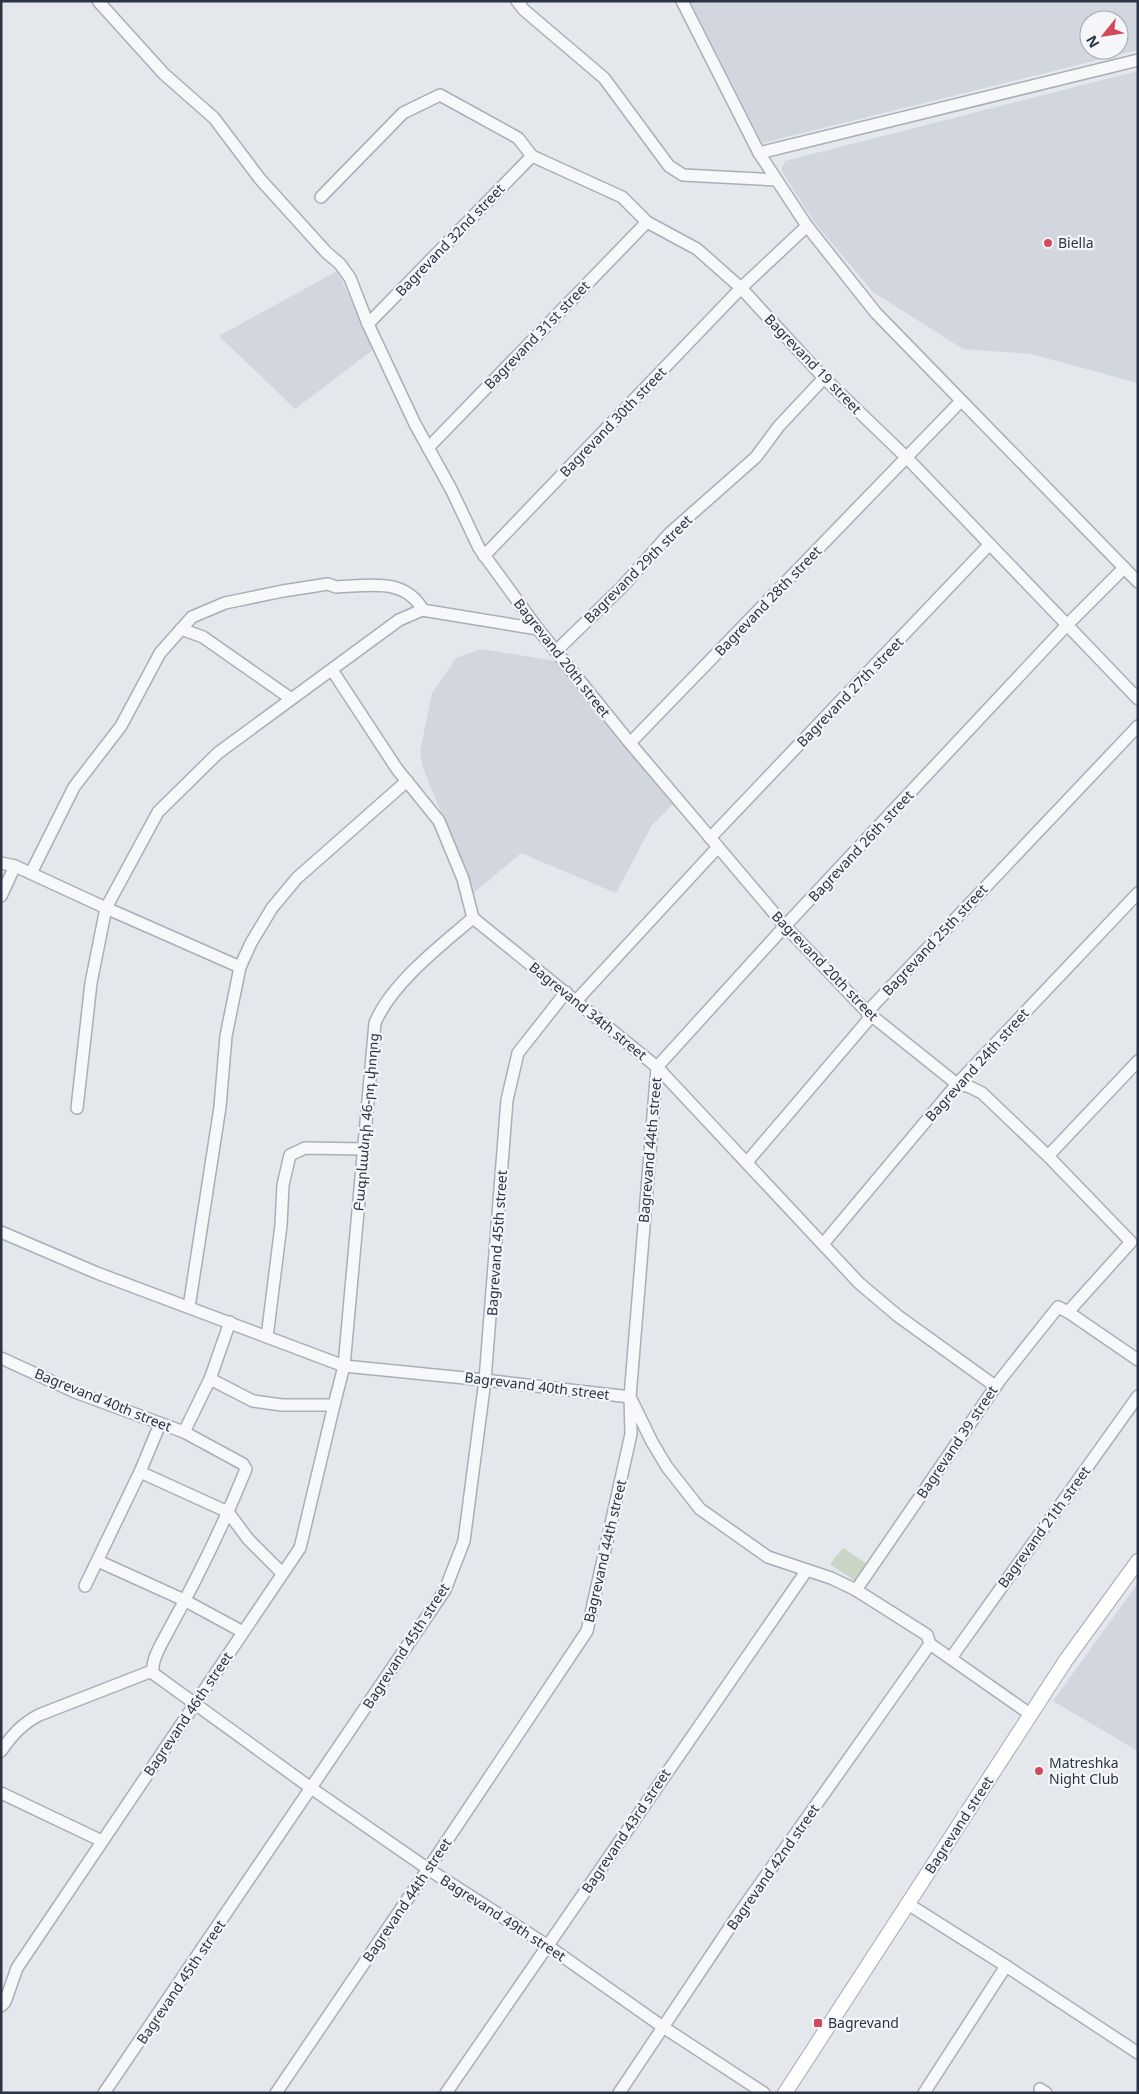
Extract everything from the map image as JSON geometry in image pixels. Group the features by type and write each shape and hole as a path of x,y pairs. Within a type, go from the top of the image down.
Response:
{"main road":[{"name":"Bagrevand street","path":"785,2093 1030,1714 1066,1660 1138,1561"}],"street":[{"name":"Bagrevand 20th street","path":"98,1 164,74 214,118 260,179 326,252 340,264 350,278 368,324 428,448 484,556 538,629 630,744 785,926 867,1012 957,1084 970,1087 982,1093 1134,1238 1068,1312"},
{"path":"517,1 524,10 604,78 669,166 683,175 776,180"},
{"path":"682,1 759,153 807,226 876,313 1138,582"},
{"path":"759,153 1138,60"},
{"name":"Bagrevand 19 street","path":"321,197 403,113 440,95 518,138 532,156 622,196 647,222 696,249 741,288 824,378 907,458 1138,699"},
{"name":"Bagrevand 32nd street","path":"368,324 532,156"},
{"name":"Bagrevand 31st street","path":"428,448 647,222"},
{"name":"Bagrevand 30th street","path":"484,556 741,288 807,226"},
{"name":"Bagrevand 29th street","path":"556,651 622,587 670,534 756,457 779,426 824,378"},
{"name":"Bagrevand 28th street","path":"630,744 961,401"},
{"name":"Bagrevand 27th street","path":"576,1000 714,842 989,545"},
{"name":"Bagrevand 26th street","path":"657,1067 785,926 1066,626 1124,568"},
{"path":"31,873 74,787 121,726 160,653 192,616 225,603 328,584 336,587 397,587 410,594 423,610"},
{"path":"76,1108 91,983 106,908 158,812 218,753 290,698 332,670 399,620 423,610 538,629"},
{"path":"181,630 203,636 290,698"},
{"path":"332,670 407,781 439,821 463,879 473,918"},
{"name":"Bagrevand 25th street","path":"747,1162 869,1019 867,1012 1138,726"},
{"path":"189,1307 220,1107 226,1036 240,967 251,943 272,908 297,878 407,781"},
{"path":"2,862 31,873 240,967"},
{"path":"1,896 15,866"},
{"name":"Bagrevand 24th street","path":"823,1244 957,1084 1138,893"},
{"name":"Bagrevand 34th street","path":"473,918 657,1067 859,1283 898,1316 995,1386"},
{"name":"Բագրևանդի 46-րդ փողոց","path":"344,1366 375,1023 380,1011 426,957 473,918"},
{"name":"Bagrevand 45th street","path":"104,2093 445,1590 464,1541 485,1380 507,1100 518,1053 566,992"},
{"path":"1048,1156 1138,1061"},
{"name":"Bagrevand 44th street","path":"279,2092 587,1631 631,1434 630,1397 657,1067"},
{"path":"267,1336 281,1225 283,1185 290,1155 305,1148 364,1149"},
{"name":"Bagrevand 40th street","path":"1,1232 97,1273 344,1366 630,1397 652,1442 667,1467 700,1509 768,1557 831,1578 856,1590 927,1634 930,1644 1030,1714"},
{"name":"Bagrevand 39 street","path":"856,1590 995,1386 1058,1307 1068,1312"},
{"path":"1068,1312 1138,1360"},
{"name":"Bagrevand 40th street","path":"1,1358 75,1392 184,1432 210,1379 230,1322"},
{"path":"210,1379 253,1401 282,1405 334,1405 344,1366"},
{"name":"Bagrevand 21th street","path":"951,1658 1138,1396"},
{"name":"Bagrevand 46th street","path":"1,2006 8,1995 17,1968 300,1548 334,1405"},
{"path":"85,1586 140,1472 160,1424"},
{"path":"1,1751 18,1728 39,1715 152,1671 152,1666 160,1647 228,1512 246,1469 243,1464 184,1432"},
{"path":"140,1472 228,1512 248,1539 282,1573"},
{"path":"98,1561 184,1600 243,1632"},
{"name":"Bagrevand 43rd street","path":"446,2093 807,1570"},
{"name":"Bagrevand 42nd street","path":"619,2093 738,1915 930,1644"},
{"name":"Bagrevand 49th street","path":"152,1671 157,1677 311,1788 428,1869 548,1946 764,2093"},
{"path":"1,1792 102,1841"},
{"path":"908,1904 1138,2053"},
{"path":"924,2093 1006,1966"}],"shaded area":[{"path":"690,1 1138,1 1138,50 1129,52 1129,10 1079,10 1079,60 1098,60 762,143"},
{"path":"1138,71 1138,383 1031,354 963,349 873,292 815,223 781,170 785,161"},
{"path":"337,271 374,349 295,409 219,336"},
{"path":"481,649 556,661 674,803 652,825 616,893 521,853 474,893 423,768 420,752 432,693 456,658"},
{"path":"1138,1583 1138,1751 1053,1701"}],"green space":[{"path":"843,1548 867,1564 855,1581 830,1564"}],"place":[{"name":"Biella","path":"1048,243"},
{"name":"Matreshka Night Club","path":"1039,1771"},
{"name":"Bagrevand","path":"818,2023"}]}
